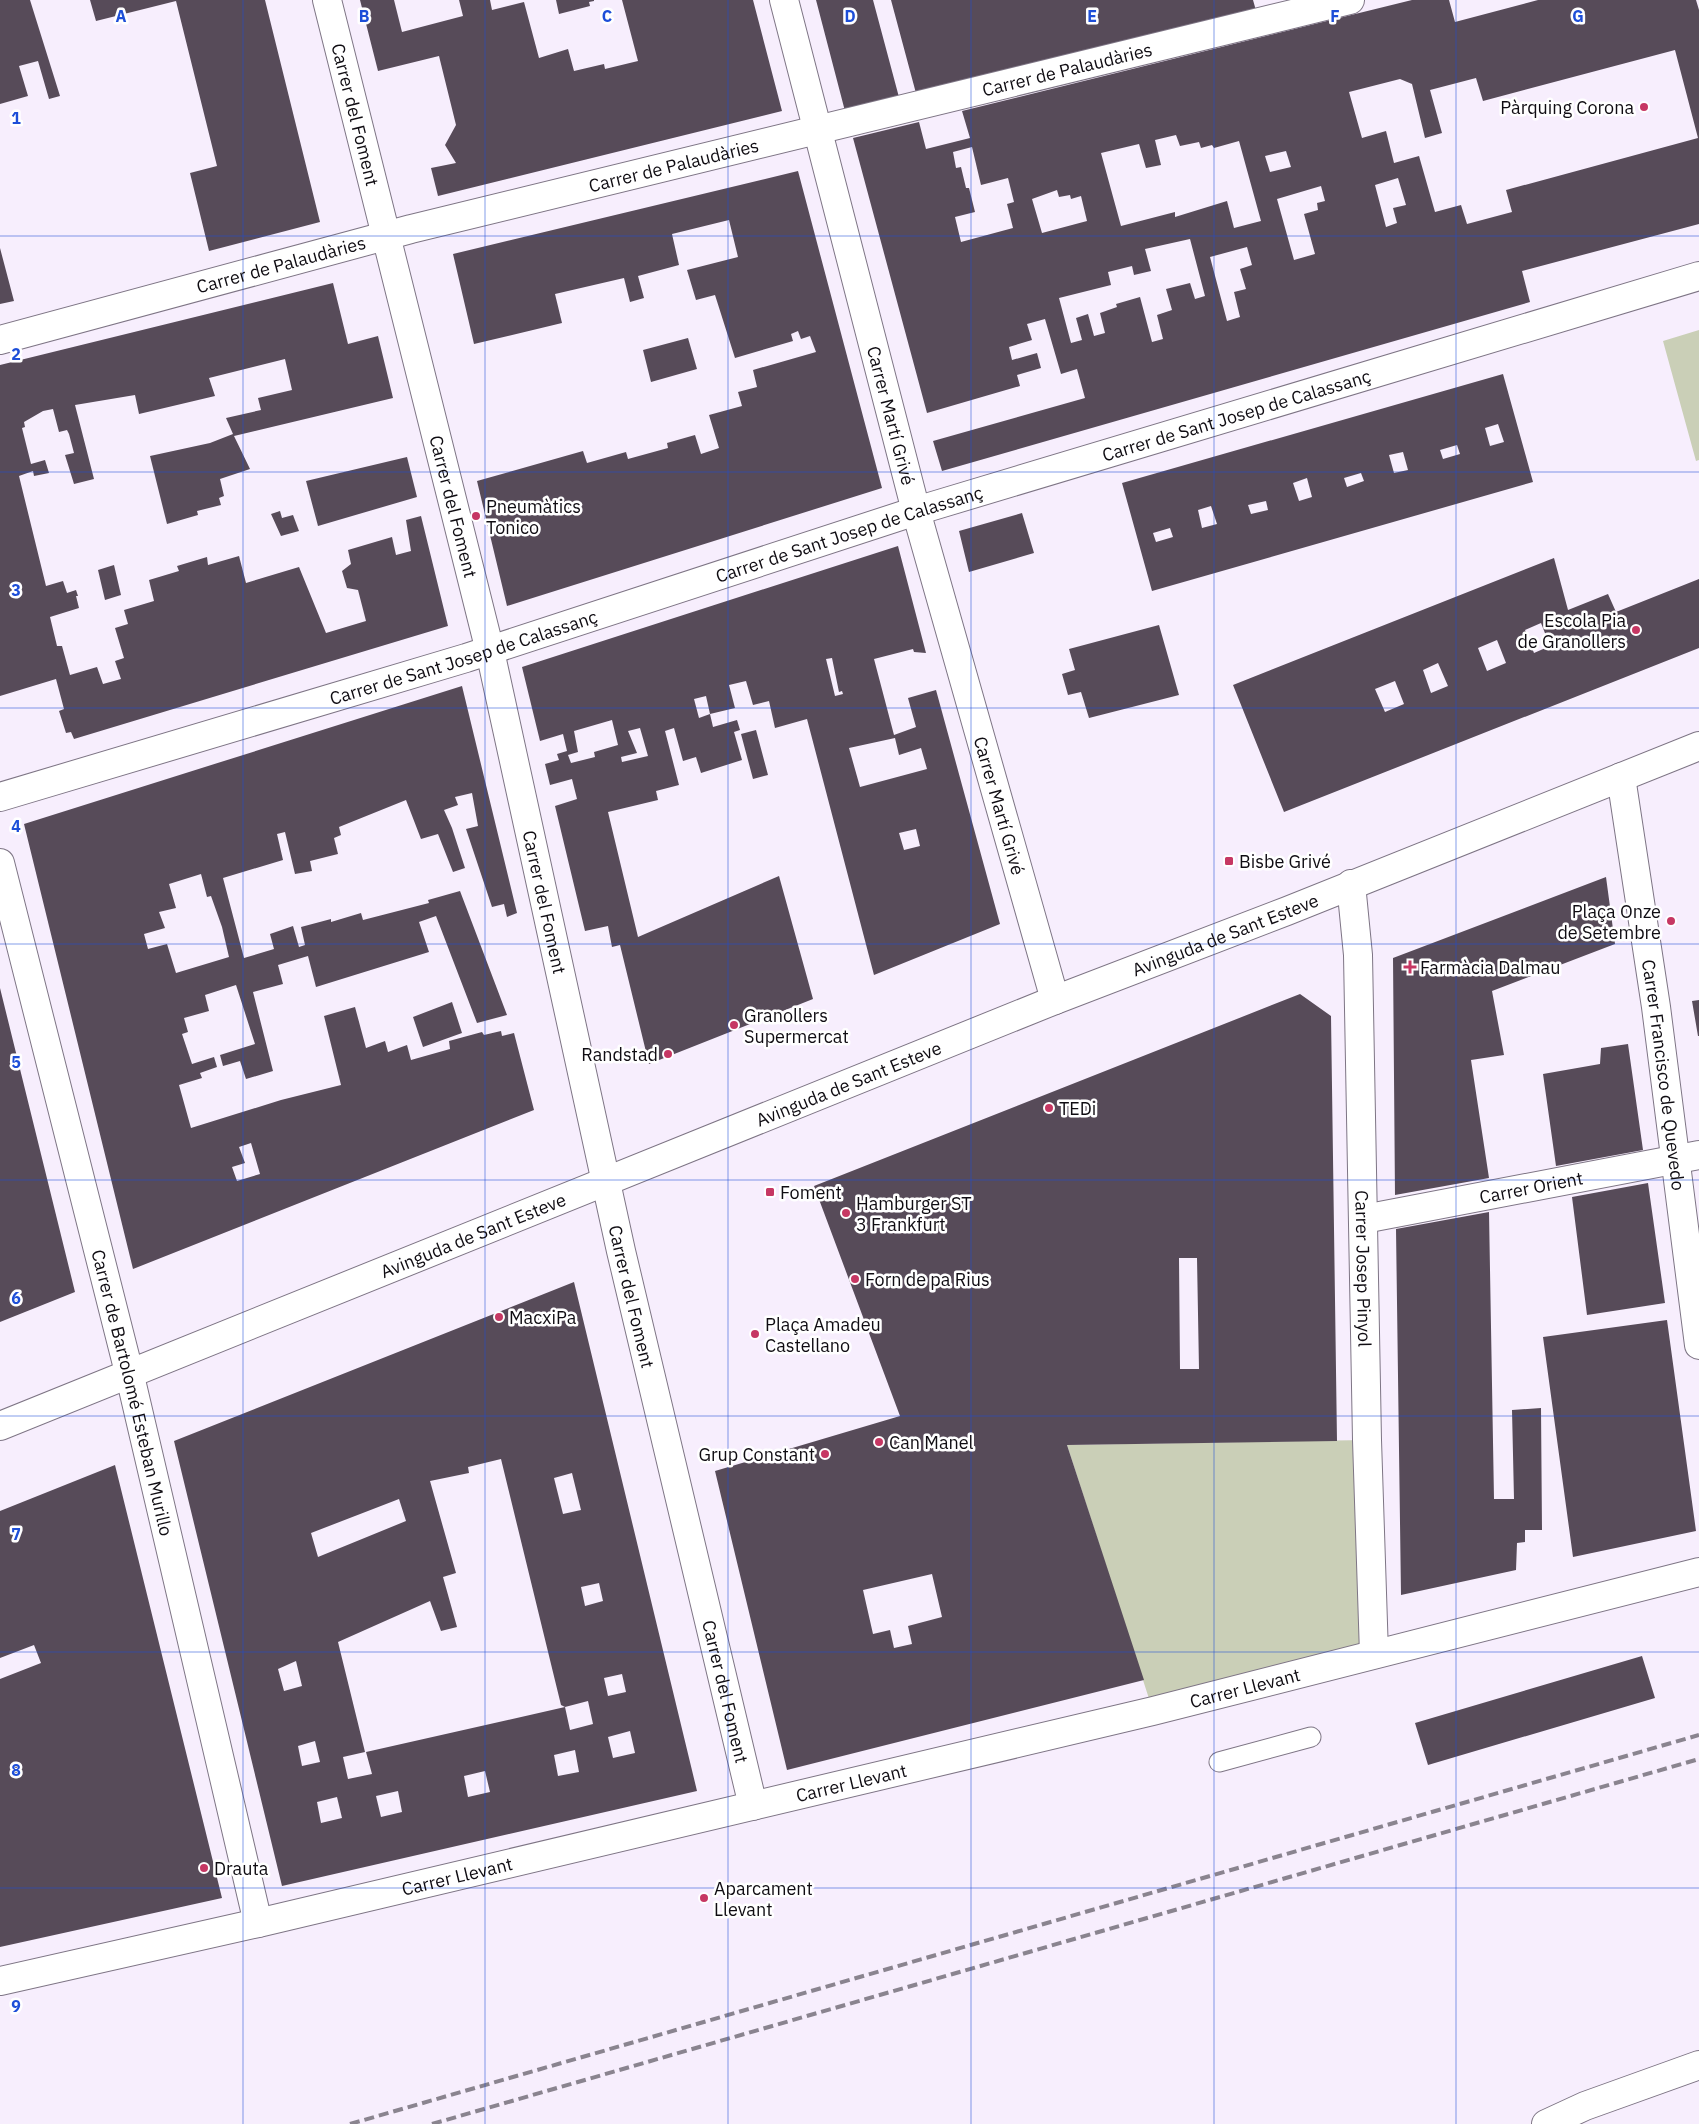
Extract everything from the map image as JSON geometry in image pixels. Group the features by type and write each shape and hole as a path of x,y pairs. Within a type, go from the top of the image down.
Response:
{"street":[{"name":"Carrer del Foment","path":"327,0 490,651 606,1181 673,1476 753,1806"},
{"name":"Carrer Martí Grivé","path":"784,0 916,511 1054,1000"},
{"name":"Carrer de Palaudàries","path":"0,340 385,236 1350,0"},
{"name":"Carrer de Sant Josep de Calassanç","path":"0,796 490,651 916,511 1699,276"},
{"name":"Avinguda de Sant Esteve","path":"0,1426 130,1376 1054,1000 1699,746"},
{"name":"Carrer Francisco de Quevedo","path":"1621,777 1656,1007 1687,1158 1699,1345"},
{"name":"Carrer de Bartolomé Esteban Murillo","path":"0,863 130,1376 258,1924"},
{"name":"Carrer Josep Pinyol","path":"1351,884 1358,955 1367,1440 1374,1654"},
{"name":"Carrer Orient","path":"1364,1219 1687,1158"},
{"name":"Carrer Llevant","path":"0,1981 258,1924 1153,1711 1699,1572"},
{"path":"1546,2124 1585,2106 1699,2065"}],"lane":[{"path":"1219,1762 1312,1737"}],"green space":[{"path":"1699,330 1699,460 1696,461 1663,341"},
{"path":"1367,1440 1374,1654 1153,1711 1067,1445"}],"building":[{"path":"0,0 30,0 60,96 49,99 38,61 19,66 28,96 0,104"},
{"path":"90,0 265,0 320,222 209,251 190,173 217,166 176,1 96,21"},
{"path":"360,0 394,0 402,32 463,16 459,0 490,0 492,10 524,2 539,58 568,49 574,71 604,64 605,69 638,61 622,0 753,0 782,111 438,196 431,168 456,163 445,145 456,125 439,56 378,71"},
{"path":"556,0 594,1 589,2 590,6 559,14"},
{"path":"816,0 873,0 900,101 846,115"},
{"path":"891,0 1253,0 1257,14 917,97"},
{"path":"1412,0 1449,0 1455,22 1538,0 1696,0 1699,10 1699,224 1522,271 1530,302 942,471 933,441 1085,398 1077,369 1061,374 1045,319 1027,324 1032,340 1009,347 1012,360 1037,353 1041,368 1017,375 1020,386 927,413 853,138 919,122 926,149 970,138 962,111","holes":["1675,50 1698,138 1506,190 1512,212 1467,224 1461,205 1435,212 1419,156 1394,163 1386,131 1362,138 1349,92 1400,79 1412,84 1425,138 1442,133 1430,90 1476,78 1483,101","1176,135 1180,146 1199,142 1201,148 1212,145 1214,148 1239,141 1261,221 1234,228 1227,201 1175,217 1175,212 1121,226 1101,153 1139,144 1146,168 1161,165 1155,140","972,147 981,185 1008,178 1014,202 1007,204 1013,228 961,242 955,217 975,212 961,167 956,168 953,152","1286,151 1291,167 1270,172 1265,156","1398,178 1406,205 1393,208 1397,223 1386,227 1375,185","1321,186 1325,201 1317,203 1318,210 1304,214 1315,254 1294,260 1277,199","1057,190 1059,197 1070,195 1071,199 1081,196 1087,221 1042,233 1032,199","1190,239 1205,296 1195,299 1190,283 1166,289 1172,310 1157,315 1163,339 1152,342 1140,297 1116,304 1117,307 1100,313 1105,333 1094,336 1088,314 1076,318 1082,340 1071,343 1059,298 1111,285 1108,272 1132,266 1134,275 1151,271 1145,249","1247,247 1252,265 1240,269 1246,289 1234,292 1240,317 1227,321 1210,257"]},
{"path":"798,171 882,488 507,606 477,481 583,451 587,463 626,452 628,459 668,448 667,443 695,435 701,454 719,448 709,415 742,406 738,392 757,387 753,370 816,352 810,336 801,339 798,331 791,334 793,341 735,358 715,295 696,300 687,270 738,257 729,220 672,234 679,265 638,276 644,298 630,302 624,278 555,294 562,323 474,344 453,254"},
{"path":"0,248 14,301 0,304"},
{"path":"333,283 348,344 378,336 393,398 234,436 250,469 220,479 224,496 219,498 221,505 197,511 198,515 167,524 150,456 210,443 233,434 226,418 261,410 258,398 292,390 285,359 209,378 215,396 139,414 135,395 75,405 94,479 74,484 65,455 74,453 69,434 67,430 59,432 53,409 43,411 24,422 25,427 22,428 31,464 45,460 49,473 34,476 33,471 19,476 46,586 63,581 67,593 76,590 78,596 76,596 79,608 50,617 57,646 62,646 70,675 97,667 103,684 121,679 115,661 124,658 115,628 128,624 124,610 154,601 149,580 179,571 177,566 207,557 208,565 239,556 246,583 299,567 326,633 366,621 358,590 347,588 342,571 351,564 348,550 392,537 396,555 411,551 406,520 421,516 448,626 74,739 71,732 66,733 59,711 64,709 56,679 0,696 0,365"},
{"path":"688,338 697,369 651,382 643,350"},
{"path":"1503,374 1533,482 1152,591 1122,483","holes":["1498,424 1504,442 1490,446 1485,428","1457,445 1460,454 1443,459 1440,450","1403,452 1408,470 1394,473 1389,455","1361,473 1364,481 1347,487 1344,478","1307,478 1312,497 1299,501 1293,483","1266,501 1268,510 1251,514 1248,505","1211,506 1217,524 1202,528 1198,510","1170,528 1173,537 1156,542 1153,533"]},
{"path":"407,457 417,497 318,526 306,481"},
{"path":"280,511 282,518 293,515 299,531 281,536 271,514"},
{"path":"1022,513 1034,553 969,572 959,531"},
{"path":"898,546 926,653 914,652 913,649 874,659 894,735 916,727 908,698 936,690 1000,924 874,975 807,719 775,728 769,701 753,705 746,681 729,685 735,708 710,714 713,727 737,720 740,730 734,732 742,760 701,773 696,757 683,761 674,728 665,731 679,785 656,791 658,800 608,812 638,937 779,876 813,999 649,1064 620,945 612,947 608,926 585,931 555,806 577,799 572,779 550,785 545,764 559,760 557,754 567,751 563,734 540,741 522,667","holes":["832,658 839,692 842,691 843,694 835,696 826,659","706,696 710,714 699,718 694,699","612,720 618,745 594,752 595,757 571,763 568,755 578,752 574,731","640,728 648,756 622,762 621,757 637,753 628,731","895,738 899,755 921,748 927,769 860,787 849,748","916,829 920,846 904,850 899,833"]},
{"path":"1554,558 1568,610 1608,594 1616,612 1699,579 1699,648 1284,812 1233,685","holes":["1541,623 1550,646 1534,653 1525,630","1497,640 1506,663 1487,671 1478,648","1438,663 1448,686 1431,693 1423,670","1395,681 1404,704 1385,712 1375,689"]},
{"path":"114,565 121,595 105,600 98,570"},
{"path":"1159,625 1179,695 1089,718 1081,692 1068,695 1062,674 1075,670 1069,649"},
{"path":"462,686 517,913 507,917 504,904 492,907 466,829 478,826 472,793 455,797 458,805 444,810 465,868 453,872 438,834 421,839 406,800 339,827 341,835 334,838 338,854 310,861 312,871 295,874 285,832 277,834 283,860 223,878 244,958 274,949 270,934 293,926 299,947 305,945 301,927 331,919 331,922 361,913 363,920 429,903 428,900 460,891 507,1015 477,1023 436,916 419,922 429,952 316,987 308,956 278,965 283,984 253,992 273,1071 246,1079 240,1061 223,1066 220,1055 255,1044 236,985 205,995 209,1011 184,1018 188,1032 182,1034 192,1064 214,1057 217,1067 200,1073 202,1078 179,1085 191,1128 281,1100 341,1085 324,1016 355,1007 366,1048 385,1041 388,1052 407,1045 411,1060 450,1049 449,1041 482,1032 484,1035 501,1031 502,1036 514,1033 534,1110 133,1269 24,824","holes":["201,874 207,897 211,896 222,927 229,957 176,973 167,944 148,949 144,934 165,928 159,912 176,908 169,884","251,1143 260,1174 237,1181 232,1167 245,1163 239,1147"]},
{"path":"756,730 768,775 753,779 741,734"},
{"path":"1606,877 1615,944 1492,991 1504,1055 1471,1060 1489,1178 1395,1195 1393,958"},
{"path":"0,988 75,1292 0,1322"},
{"path":"1300,994 1331,1016 1337,1441 1067,1445 1144,1680 787,1770 715,1471 900,1416 814,1186","holes":["1179,1258 1197,1258 1199,1369 1180,1369","932,1574 942,1617 908,1626 912,1644 894,1648 890,1630 873,1634 863,1590"]},
{"path":"1699,1000 1699,1036 1698,1036 1692,1001"},
{"path":"452,1002 462,1033 423,1047 413,1017"},
{"path":"1628,1044 1643,1150 1556,1166 1543,1074 1600,1064 1601,1048"},
{"path":"1648,1183 1665,1303 1587,1315 1572,1197"},
{"path":"1489,1212 1494,1499 1514,1499 1512,1410 1541,1408 1542,1530 1525,1530 1525,1542 1517,1543 1516,1570 1401,1595 1396,1229"},
{"path":"574,1282 697,1791 282,1886 174,1441","holes":["501,1459 561,1705 565,1707 366,1752 372,1774 348,1779 343,1757 365,1752 338,1642 430,1601 441,1631 457,1627 443,1577 456,1573 430,1481 469,1473 468,1467","572,1473 581,1510 563,1514 554,1478","399,1499 406,1521 318,1557 311,1533","599,1583 603,1601 585,1606 581,1587","296,1661 302,1686 284,1691 278,1669","622,1674 626,1692 608,1696 604,1678","588,1701 593,1724 570,1730 565,1707","630,1731 635,1753 613,1758 608,1737","315,1741 320,1762 302,1766 298,1746","575,1750 579,1772 558,1776 554,1755","485,1771 490,1792 468,1797 464,1776","398,1791 402,1812 381,1817 376,1796","337,1797 342,1818 321,1823 317,1802"]},
{"path":"1667,1320 1696,1531 1573,1557 1543,1337"},
{"path":"115,1465 222,1898 0,1947 0,1679 41,1663 34,1645 0,1658 0,1511"},
{"path":"1642,1656 1655,1698 1428,1765 1415,1723"}],"railway":[{"path":"350,2124 1699,1735"},
{"path":"432,2124 1699,1759"}],"place":[{"name":"Pàrquing Corona","path":"1644,107"},
{"name":"Pneumàtics Tonico","path":"476,516"},
{"name":"Escola Pia de Granollers","path":"1636,630"},
{"name":"Bisbe Grivé","path":"1229,861"},
{"name":"Plaça Onze de Setembre","path":"1671,921"},
{"name":"Farmàcia Dalmau","path":"1410,967"},
{"name":"Granollers Supermercat","path":"734,1025"},
{"name":"Randstad","path":"668,1054"},
{"name":"TEDi","path":"1049,1108"},
{"name":"Foment","path":"770,1192"},
{"name":"Hamburger ST 3 Frankfurt","path":"846,1213"},
{"name":"Forn de pa Rius","path":"855,1279"},
{"name":"MacxiPa","path":"499,1317"},
{"name":"Plaça Amadeu Castellano","path":"755,1334"},
{"name":"Can Manel","path":"879,1442"},
{"name":"Grup Constant","path":"825,1454"},
{"name":"Drauta","path":"204,1868"},
{"name":"Aparcament Llevant","path":"704,1898"}]}
